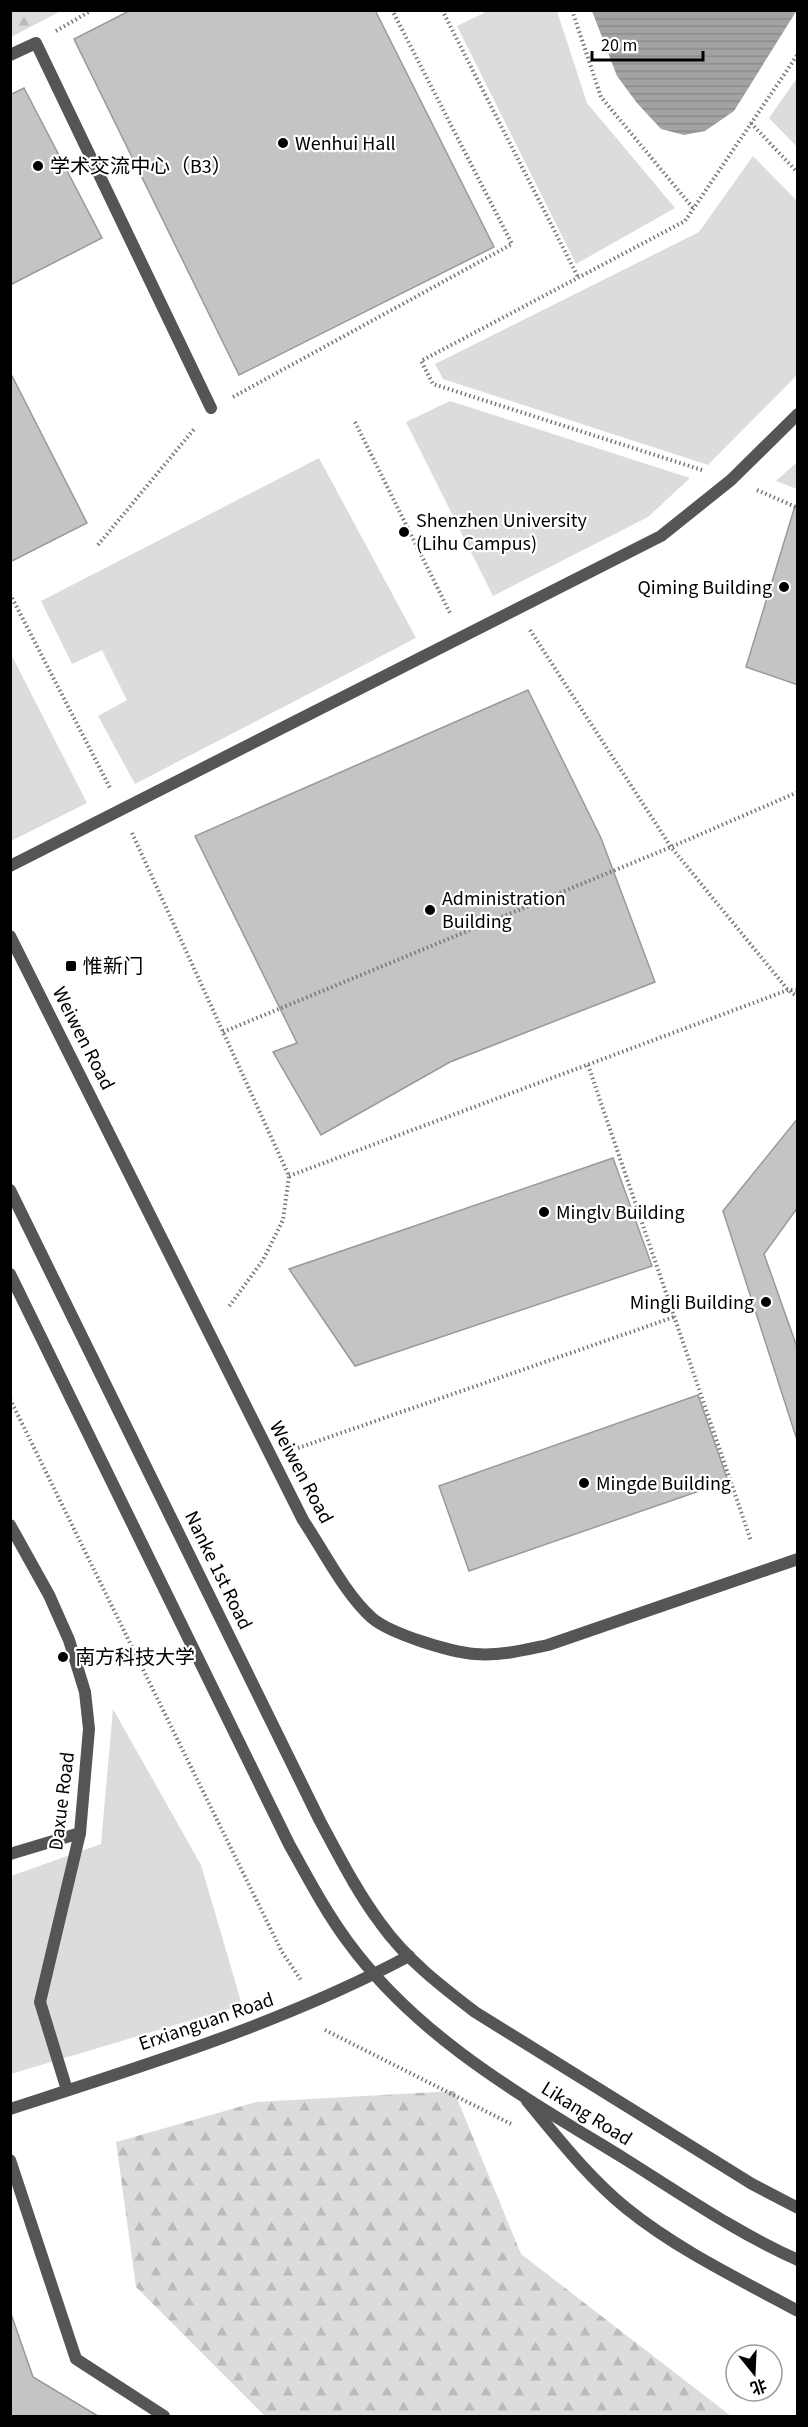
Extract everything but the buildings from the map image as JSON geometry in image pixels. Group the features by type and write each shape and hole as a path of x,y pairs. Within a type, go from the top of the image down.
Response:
{"street":[{"path":"10,55 36,43 212,408"},
{"path":"10,866 661,536 731,480 798,414"},
{"name":"Weiwen Road","path":"10,936 303,1520 348,1588 372,1618 404,1636 474,1654 511,1653 548,1645 798,1559"},
{"name":"Nanke 1st Road","path":"10,1190 320,1821 375,1916 409,1956"},
{"path":"10,1274 289,1844 321,1903 348,1942 375,1974"},
{"name":"Daxue Road","path":"10,1525 49,1595 69,1641 85,1692 88,1738 80,1833 40,2002 67,2090"},
{"path":"10,1854 80,1833"},
{"name":"Erxianguan Road","path":"10,2109 277,2018 337,1994 409,1956"},
{"name":"Likang Road","path":"409,1956 442,1987 508,2034 752,2184 798,2208"},
{"name":"Likang Road","path":"375,1974 413,2014 450,2046 524,2096 728,2223 798,2260"},
{"path":"524,2096 581,2166 625,2208 690,2253 798,2311"},
{"path":"10,2160 76,2359 164,2416"}],"path":[{"path":"36,43 92,10"},
{"path":"98,545 212,408 512,244 392,10"},
{"path":"442,10 578,277"},
{"path":"572,10 601,97 693,208"},
{"path":"798,54 685,221 421,361 433,384 731,480 798,508"},
{"path":"751,123 798,173"},
{"path":"355,422 462,637"},
{"path":"10,594 121,810 289,1176 283,1220 263,1260 228,1308"},
{"path":"516,609 671,848 788,990 798,997"},
{"path":"223,1032 671,848 798,792"},
{"path":"289,1176 788,990 798,990"},
{"path":"588,1065 751,1541"},
{"path":"298,1448 674,1317"},
{"path":"10,1399 282,1952 303,1982"},
{"path":"325,2030 492,2112 522,2130"}],"green space":[{"path":"11,10 61,10 61,11 11,37"},
{"path":"488,11 557,11 587,103 675,208 576,264 457,26"},
{"path":"797,78 797,147 769,118"},
{"path":"753,156 797,201 797,375 708,465 443,379 435,364 699,232"},
{"path":"450,401 690,478 648,517 493,596 406,422"},
{"path":"319,458 416,638 135,784 98,716 127,700 102,650 72,664 41,601"},
{"path":"797,462 797,489 776,481"},
{"path":"11,654 87,803 10,841"},
{"path":"113,1709 201,1865 242,2005 11,2074 11,1876 101,1844"},
{"path":"454,2091 521,2254 731,2416 265,2416 136,2287 116,2142 256,2102"}],"shaded area":[{"path":"797,10 734,111 705,131 684,135 661,129 637,103 617,76 592,11"}],"place":[{"name":"Wenhui Hall","path":"283,143"},
{"name":"学术交流中心（B3）","path":"38,166"},
{"name":"Shenzhen University (Lihu Campus)","path":"404,532"},
{"name":"Qiming Building","path":"784,587"},
{"name":"Administration Building","path":"430,910"},
{"name":"惟新门","path":"71,966"},
{"name":"Minglv Building","path":"544,1212"},
{"name":"Mingli Building","path":"766,1302"},
{"name":"Mingde Building","path":"584,1483"},
{"name":"南方科技大学","path":"63,1657"}]}
